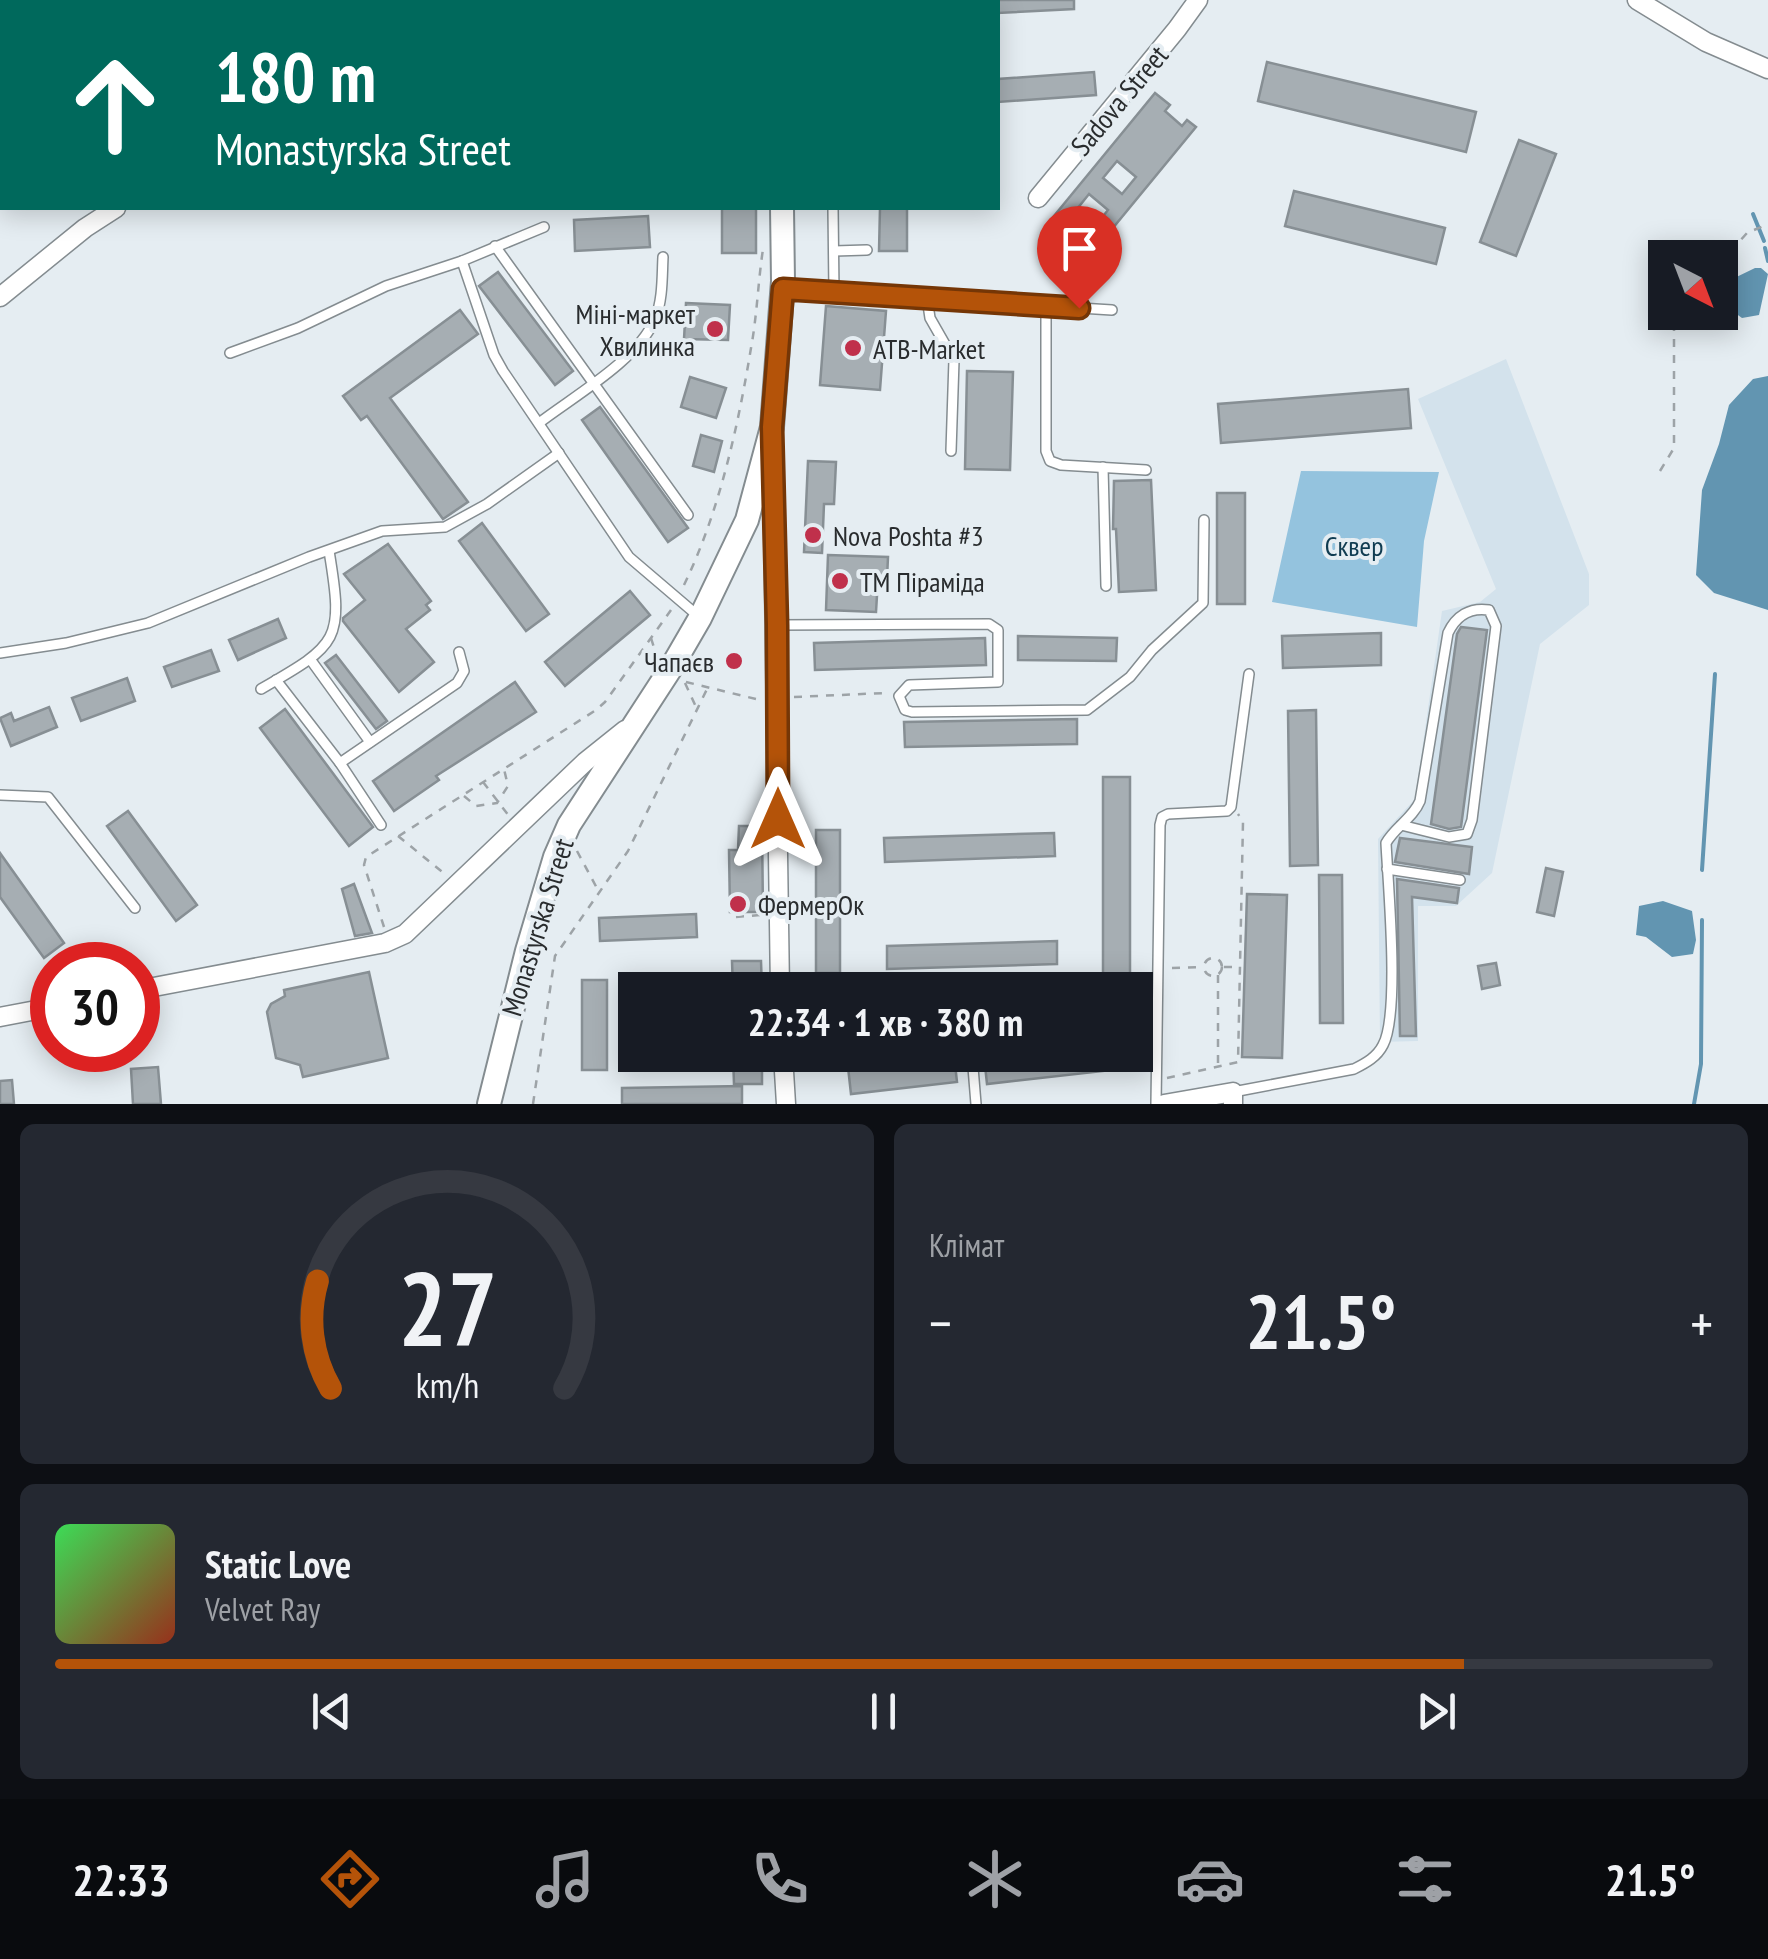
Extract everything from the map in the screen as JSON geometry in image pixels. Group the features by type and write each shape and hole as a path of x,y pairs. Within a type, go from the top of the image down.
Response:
{"main road":[{"name":"Monastyrska Street","path":"488,1104 555,857 590,790 700,618 747,520 772,427 783,289 782,210"}],"street":[{"name":"Sadova Street","path":"1038,198 1178,30 1198,0"},
{"path":"1637,0 1682,29 1768,70"},
{"path":"0,297 113,210"},
{"path":"772,427 780,972"},
{"path":"160,986 389,941 405,934 585,762 638,720"},
{"path":"0,1017 30,1011"},
{"path":"785,1072 786,1104"},
{"path":"1164,1104 1233,1098"}],"lane":[{"path":"833,210 834,292"},
{"path":"230,353 298,328 386,286 462,261 544,227"},
{"path":"496,246 688,516"},
{"path":"834,251 867,250"},
{"path":"539,423 638,346 659,305 664,256"},
{"path":"462,261 494,356 628,557 700,618"},
{"path":"783,289 1112,310"},
{"path":"928,298 930,318 954,360 951,451"},
{"path":"1046,307 1047,456 1061,465 1146,470"},
{"path":"0,653 66,643 148,623 382,531 444,527 487,504 559,453"},
{"path":"1103,467 1106,586"},
{"path":"777,625 989,624 997,628 1000,679 995,684 909,685 900,692 900,704 912,712 1087,710 1130,677 1152,650 1203,604 1204,520"},
{"path":"260,689 310,659 328,642 336,624 336,592 328,551"},
{"path":"1233,1098 1354,1069 1382,1048 1388,1034 1391,970 1386,844 1401,825 1416,810 1420,801 1448,633 1462,615 1472,610 1489,610 1496,626 1472,820 1467,834 1449,837 1401,825"},
{"path":"340,763 457,684 464,671 459,652"},
{"path":"310,659 370,742"},
{"path":"1156,1104 1162,818 1168,814 1228,811 1249,674"},
{"path":"276,680 340,763 381,825"},
{"path":"0,796 48,797 135,908"},
{"path":"1387,869 1460,880"},
{"path":"973,1072 976,1104"}],"path":[{"path":"1738,244 1748,233 1768,224"},
{"path":"389,941 364,865 366,857 605,702 677,599 694,565 722,478 752,348 764,244"},
{"path":"1660,471 1674,448 1674,330"},
{"path":"651,638 656,654"},
{"path":"697,710 684,681 777,701 900,692"},
{"path":"533,1104 554,956 628,851 708,687"},
{"path":"463,793 476,806 498,802 508,786 503,768"},
{"path":"482,781 517,826"},
{"path":"1156,1081 1238,1062 1242,822 1230,807"},
{"path":"396,835 458,885"},
{"path":"576,848 599,894"},
{"path":"736,917 761,915 778,896"},
{"path":"1203,968 1211,957 1220,961 1222,968 1218,974 1218,1066"},
{"path":"1222,968 1240,967"},
{"path":"1156,968 1203,968 1209,975 1218,974"}],"shaded area":[{"path":"1755,268 1768,274 1759,315 1738,315 1738,276"},
{"path":"1506,359 1589,574 1589,605 1540,644 1492,873 1456,906 1418,906 1418,1041 1380,1042 1378,839 1415,799 1442,611 1480,602 1496,589 1418,399"},
{"path":"1768,376 1768,610 1714,593 1696,575 1702,490 1729,405 1753,379"},
{"path":"1663,901 1692,911 1696,940 1693,954 1672,957 1646,937 1636,935 1639,906"}],"green space":[{"name":"Сквер","path":"1301,471 1439,472 1424,541 1417,627 1272,602"}],"building":[{"path":"1000,0 1074,0 1074,9 1000,13"},
{"path":"1267,62 1476,112 1466,152 1258,101"},
{"path":"1094,72 1096,95 1000,102 1000,79"},
{"path":"1155,93 1170,105 1165,111 1182,126 1187,120 1196,127 1089,257 1049,222","holes":["1117,161 1136,177 1122,194 1103,178","1089,194 1108,210 1092,230 1073,214"]},
{"path":"1519,140 1556,154 1516,256 1480,242"},
{"path":"1294,191 1445,228 1436,264 1285,226"},
{"path":"722,210 756,210 756,253 722,253"},
{"path":"880,210 907,210 907,251 879,251"},
{"path":"648,216 650,247 575,251 574,220"},
{"path":"498,272 573,371 555,385 479,286"},
{"path":"686,303 730,305 728,340 684,339"},
{"name":"ATB-Market","path":"826,306 886,311 880,390 820,385"},
{"path":"460,310 478,334 390,398 468,502 443,519 367,416 361,420 343,396"},
{"path":"967,371 1013,372 1010,470 965,469"},
{"path":"690,377 726,388 716,418 681,407"},
{"path":"1408,389 1411,428 1221,443 1218,404"},
{"path":"600,407 688,528 668,542 582,420"},
{"path":"701,435 722,441 714,472 693,466"},
{"path":"808,461 836,462 834,504 824,504 822,553 804,552"},
{"path":"1151,480 1156,590 1119,592 1113,529 1114,481"},
{"path":"1217,493 1245,493 1245,604 1217,604"},
{"path":"482,523 549,614 526,631 459,541"},
{"path":"388,544 431,601 426,605 430,610 406,629 434,662 399,692 343,621 365,600 344,574"},
{"path":"828,555 888,557 887,579 878,579 876,612 826,610"},
{"path":"630,591 650,615 565,686 545,662"},
{"path":"278,619 286,638 238,660 229,640"},
{"path":"1461,627 1487,630 1461,827 1449,829 1431,824"},
{"path":"1381,633 1381,665 1283,668 1282,636"},
{"path":"1018,636 1117,638 1116,661 1018,660"},
{"path":"985,638 986,665 815,670 814,643"},
{"path":"211,650 219,671 172,687 164,667"},
{"path":"336,655 387,721 376,729 325,663"},
{"path":"127,678 135,701 81,721 72,698"},
{"path":"515,682 536,712 436,776 439,780 394,811 373,781"},
{"path":"49,707 57,727 11,746 0,718 11,713 14,721"},
{"path":"285,709 373,827 349,846 260,728"},
{"path":"1316,710 1318,865 1290,866 1288,711"},
{"path":"1077,719 1077,744 905,747 904,722"},
{"path":"1103,777 1130,777 1130,972 1103,972"},
{"path":"128,811 197,905 176,921 107,826"},
{"path":"739,826 762,826 763,912 730,912 729,850 738,850"},
{"path":"816,830 840,830 840,972 816,972"},
{"path":"1054,833 1055,856 885,862 884,838"},
{"path":"1400,838 1472,847 1469,874 1395,862"},
{"path":"0,853 63,942 32,942 0,897"},
{"path":"1546,868 1563,872 1554,916 1537,912"},
{"path":"1319,875 1342,875 1343,1023 1320,1023"},
{"path":"1397,879 1459,888 1457,903 1412,897 1416,1036 1400,1036"},
{"path":"354,884 372,933 355,936 342,889"},
{"path":"1247,894 1287,895 1282,1058 1242,1057"},
{"path":"696,914 697,937 600,941 599,918"},
{"path":"1057,941 1057,964 887,969 887,946"},
{"path":"732,961 761,961 761,972 732,972"},
{"path":"1496,963 1500,985 1482,989 1478,966"},
{"path":"369,972 388,1058 303,1077 300,1065 276,1058 267,1012 271,1004 285,996 284,990"},
{"path":"582,980 607,980 607,1070 582,1070"},
{"path":"131,1072 158,1072 161,1104 133,1104"},
{"path":"734,1072 762,1072 762,1084 734,1084"},
{"path":"849,1072 956,1072 957,1082 851,1094"},
{"path":"986,1072 1094,1072 987,1084"},
{"path":"12,1080 14,1104 0,1104 0,1081"},
{"path":"742,1086 742,1104 622,1104 622,1088"}],"waterway":[{"path":"1753,214 1764,241"},
{"path":"1765,248 1768,261"},
{"path":"1702,870 1715,674"},
{"path":"1694,1104 1701,1064 1702,920"}],"place":[{"name":"Міні-маркет Хвилинка","path":"715,329"},
{"name":"ATB-Market","path":"853,348"},
{"name":"Nova Poshta #3","path":"813,535"},
{"name":"ТМ Піраміда","path":"840,581"},
{"name":"Чапаєв","path":"734,661"},
{"name":"ФермерОк","path":"738,904"}],"route":[{"path":"778,819 772,427 783,289 1079,308"}]}
